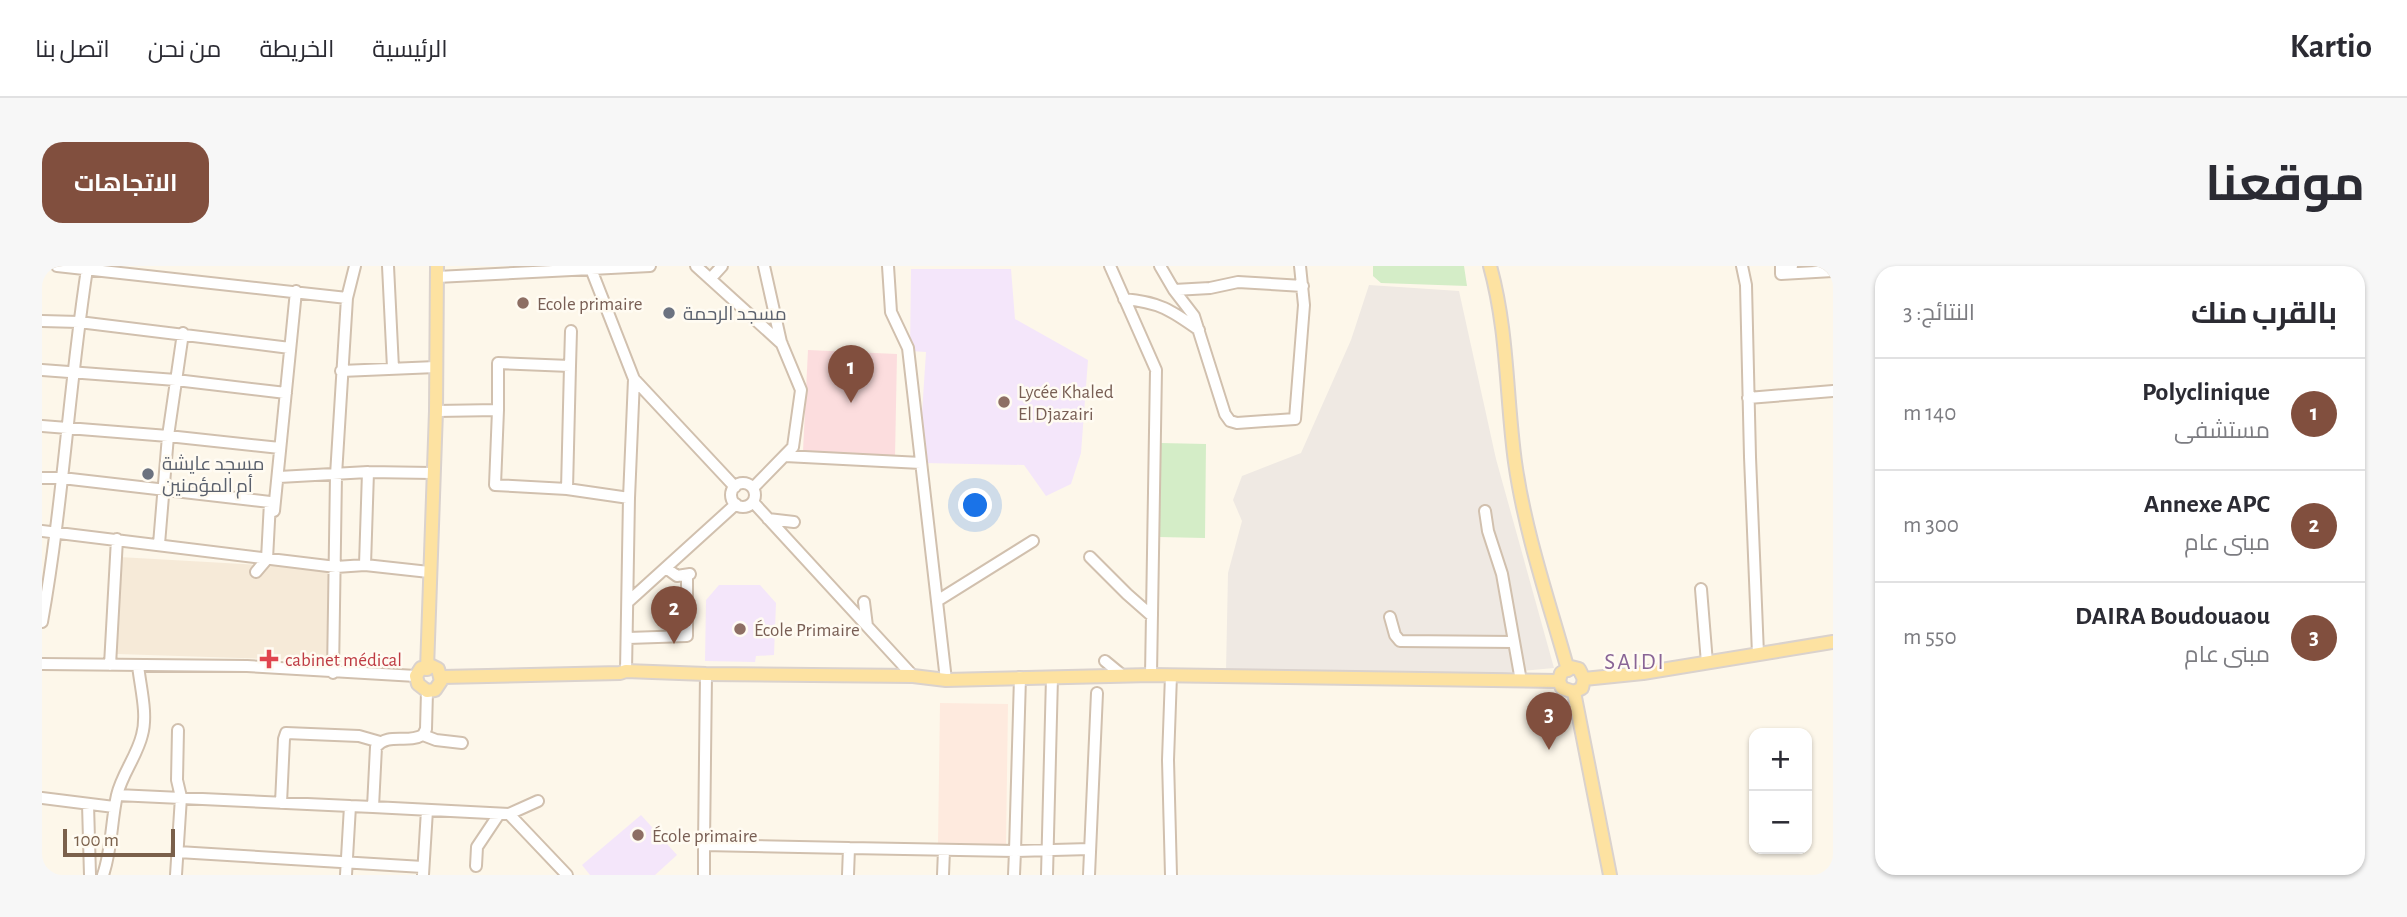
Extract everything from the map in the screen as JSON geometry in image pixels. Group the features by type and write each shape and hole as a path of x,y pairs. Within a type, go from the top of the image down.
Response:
{"main road":[{"path":"1490,266 1501,312 1522,507 1568,670"},
{"path":"437,271 436,411 429,572 418,684 427,691 438,687 442,677"},
{"path":"1584,679 1643,673 1833,642"},
{"path":"421,672 430,665 434,666 442,677"},
{"path":"1571,667 1578,669 1584,679 1582,688 1574,692 1562,688 1559,681 1563,670 1571,667"},
{"path":"442,677 626,671 913,676 946,680 1171,675 1559,681"},
{"path":"1574,692 1610,875"}],"street":[{"path":"57,266 347,298"},
{"path":"333,673 336,475 341,371 347,298 355,266"},
{"path":"388,266 393,368"},
{"path":"437,271 577,267 591,270 650,266"},
{"path":"696,266 782,345"},
{"path":"711,278 722,266"},
{"path":"753,488 793,447 801,390 782,345 764,266"},
{"path":"888,266 891,312 908,348 946,680"},
{"path":"1110,266 1156,370 1152,675"},
{"path":"1160,266 1194,316 1225,414 1230,421 1237,424 1295,419 1304,304 1300,266"},
{"path":"1742,266 1746,285 1758,654"},
{"path":"1792,266 1781,266 1781,274 1833,271"},
{"path":"42,622 87,269"},
{"path":"591,270 634,379 735,487"},
{"path":"1174,290 1210,288 1238,282 1303,286"},
{"path":"256,572 267,559 279,477 296,291"},
{"path":"1124,299 1150,301 1172,311 1199,330"},
{"path":"42,321 79,322 290,348"},
{"path":"567,489 571,331"},
{"path":"159,544 168,436 183,334"},
{"path":"570,366 498,363 495,485 567,489 629,498"},
{"path":"341,371 436,368"},
{"path":"42,370 176,380 286,393"},
{"path":"626,671 634,379"},
{"path":"1748,398 1833,391"},
{"path":"436,411 498,410"},
{"path":"42,426 67,426 280,448"},
{"path":"785,456 921,463"},
{"path":"365,565 368,472"},
{"path":"279,477 368,472 432,473"},
{"path":"42,478 270,502 267,559"},
{"path":"746,483 753,488 753,502 747,506 736,504 732,498 735,487 746,483"},
{"path":"753,502 913,676"},
{"path":"629,601 736,504"},
{"path":"1485,511 1488,531 1502,574 1521,681"},
{"path":"768,519 794,522"},
{"path":"42,531 336,567 365,565 429,572"},
{"path":"110,664 117,539"},
{"path":"937,601 1033,541"},
{"path":"1090,557 1152,616"},
{"path":"628,638 687,636 689,574 677,576 666,568"},
{"path":"1700,589 1707,663"},
{"path":"864,602 867,626"},
{"path":"1390,617 1400,641 1514,642"},
{"path":"1105,661 1122,675"},
{"path":"42,664 247,666 333,673 421,672"},
{"path":"110,875 114,807 119,785 142,736 144,723 138,665"},
{"path":"704,875 706,674"},
{"path":"1171,675 1168,760 1171,875"},
{"path":"1014,875 1020,677"},
{"path":"1047,875 1052,677"},
{"path":"281,803 286,733 359,736 380,742 391,738 414,739 423,735 426,729 427,691"},
{"path":"1089,875 1097,693"},
{"path":"176,875 181,797 177,780 178,730"},
{"path":"423,735 436,740 462,743"},
{"path":"373,807 374,752 380,742"},
{"path":"117,795 504,814 538,801"},
{"path":"42,798 114,807"},
{"path":"88,804 90,875"},
{"path":"346,869 350,806"},
{"path":"177,852 346,869 423,871 427,810"},
{"path":"475,866 477,847 504,814"},
{"path":"504,814 567,875"},
{"path":"704,845 944,850 1090,849"},
{"path":"848,875 849,848"},
{"path":"943,875 944,850"},
{"path":"103,875 109,858"}],"shaded area":[{"name":"Lycée Khaled El Djazairi","path":"911,269 1011,269 1015,319 1088,360 1081,453 1071,484 1046,496 1024,465 925,463 920,444 926,352 910,351"},
{"path":"1369,285 1459,291 1496,459 1554,668 1501,673 1226,671 1228,573 1242,521 1233,500 1242,476 1301,453 1351,340"},
{"path":"808,350 897,354 895,457 803,451"},
{"path":"119,557 328,569 328,661 117,654"},
{"name":"École Primaire","path":"719,585 760,585 776,603 774,655 756,656 755,662 705,661 706,600"},
{"path":"940,703 1008,704 1006,845 938,844"},
{"name":"École primaire","path":"641,815 677,855 655,875 590,875 582,865"}],"green space":[{"path":"1373,266 1464,266 1467,286 1381,283 1373,276"},
{"path":"1161,443 1206,444 1205,538 1159,537"}],"place":[{"name":"Ecole primaire","path":"523,303"},
{"name":"مسجد الرحمة","path":"669,313"},
{"name":"Lycée Khaled El Djazairi","path":"1004,402"},
{"name":"Polyclinique","path":"851,403"},
{"name":"مسجد عايشة أم المؤمنين","path":"148,474"},
{"name":"École Primaire","path":"740,629"},
{"name":"Annexe APC","path":"674,644"},
{"name":"cabinet médical","path":"269,659"},
{"name":"DAIRA Boudouaou","path":"1549,750"},
{"name":"École primaire","path":"638,835"}],"district":[{"name":"SAIDI","path":"1635,661"}]}
